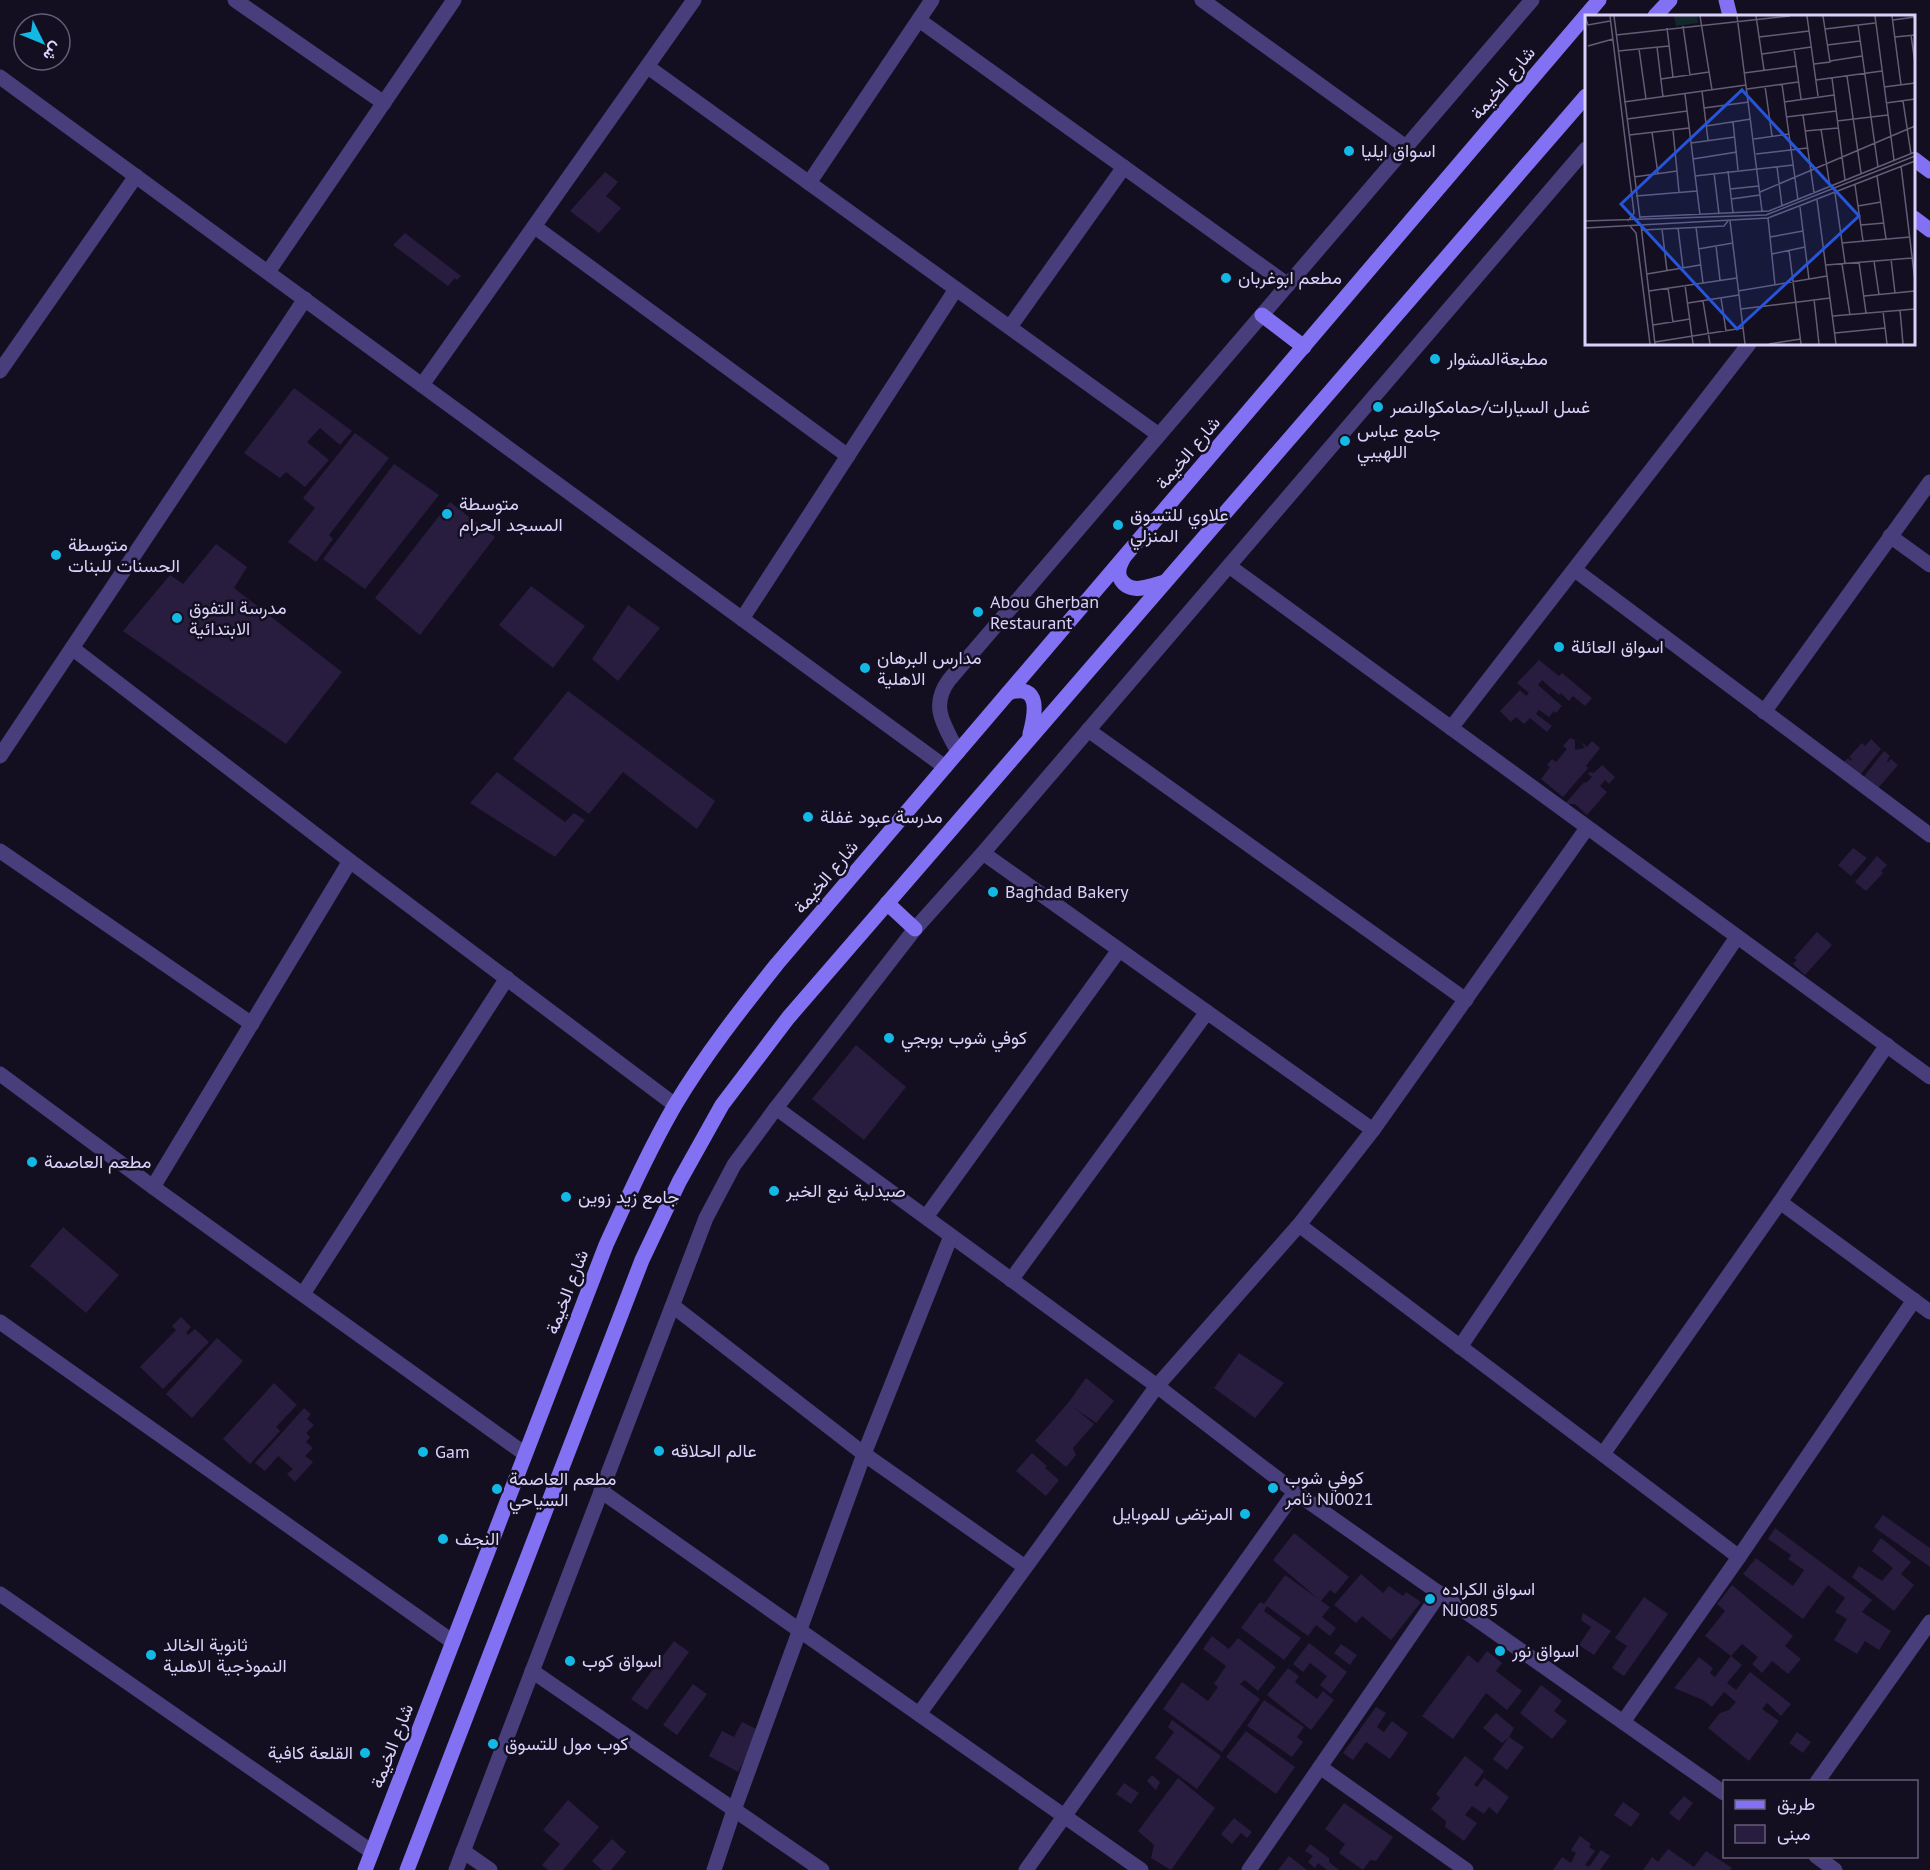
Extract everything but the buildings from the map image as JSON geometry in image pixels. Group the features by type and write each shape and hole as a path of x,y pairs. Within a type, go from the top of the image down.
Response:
{"street":[{"path":"236,0 384,103"},
{"path":"268,272 454,0"},
{"path":"422,385 694,0"},
{"path":"809,183 932,0"},
{"path":"1202,0 1406,147"},
{"path":"958,752 939,710 939,699 943,689 1532,0"},
{"path":"1656,15 1670,0"},
{"path":"1726,0 1730,15"},
{"name":"شارع الخيمة","path":"365,1870 606,1245 645,1161 675,1105 721,1035 777,964 1596,1"},
{"path":"919,20 1288,285"},
{"path":"648,67 1159,435"},
{"path":"0,77 945,767"},
{"path":"407,1870 642,1260 679,1182 722,1105 788,1018 1585,98"},
{"path":"456,1870 706,1218 734,1165 915,929 983,853 1585,151"},
{"path":"1915,160 1930,171"},
{"path":"1010,327 1124,167"},
{"path":"0,371 136,176"},
{"path":"1915,219 1930,230"},
{"path":"535,227 848,456"},
{"path":"742,619 956,289"},
{"path":"0,756 305,299"},
{"path":"1262,315 1304,346"},
{"path":"1451,729 1748,345"},
{"path":"1764,712 1930,482"},
{"path":"1890,536 1930,565"},
{"path":"1123,559 1119,573 1121,581 1126,586 1133,589 1165,582"},
{"path":"1229,566 1930,1077"},
{"path":"1575,570 1930,835"},
{"path":"72,648 350,861 675,1105"},
{"path":"1008,693 1016,690 1023,691 1034,700 1035,715 1029,740"},
{"path":"1088,730 1466,1000"},
{"path":"919,1714 1157,1386 1299,1225 1372,1130 1587,828"},
{"path":"0,851 252,1024"},
{"path":"983,853 1372,1130"},
{"path":"153,1187 350,861"},
{"path":"887,903 915,929"},
{"path":"1461,1347 1737,938"},
{"path":"926,1217 1119,950"},
{"path":"303,1294 507,978"},
{"path":"1011,1280 1207,1012"},
{"path":"1603,1454 1887,1045"},
{"path":"0,1074 153,1187 525,1454"},
{"path":"776,1108 1157,1386 1294,1492 1723,1792"},
{"path":"1780,1202 1930,1312"},
{"path":"1299,1225 1739,1557"},
{"path":"714,1870 864,1454 951,1236"},
{"path":"1623,1722 1739,1557 1914,1300"},
{"path":"673,1306 864,1454 1025,1567"},
{"path":"0,1322 453,1642"},
{"path":"602,1491 1141,1870"},
{"path":"1026,1870 1294,1492"},
{"path":"1249,1870 1440,1593"},
{"path":"0,1594 372,1852"},
{"path":"1818,1780 1930,1622"},
{"path":"532,1671 822,1870"},
{"path":"1320,1767 1466,1870"},
{"path":"463,1851 490,1870"},
{"path":"1817,1858 1835,1870"}],"place":[{"name":"اسواق ايليا","path":"1349,151"},
{"name":"مطعم ابوغربان","path":"1226,278"},
{"name":"مطبعةالمشوار","path":"1435,359"},
{"name":"غسل السيارات/حمامكوالنصر","path":"1378,407"},
{"name":"جامع عباس اللهيبي","path":"1345,441"},
{"name":"متوسطة المسجد الحرام","path":"447,514"},
{"name":"علاوي للتسوق المنزلي","path":"1118,525"},
{"name":"متوسطة الحسنات للبنات","path":"56,555"},
{"name":"Abou Gherban Restaurant","path":"978,612"},
{"name":"مدرسة التفوق الابتدائية","path":"177,618"},
{"name":"اسواق العائلة","path":"1559,647"},
{"name":"مدارس البرهان الاهلية","path":"865,668"},
{"name":"مدرسة عبود غفلة","path":"808,817"},
{"name":"Baghdad Bakery","path":"993,892"},
{"name":"كوفي شوب بوبجي","path":"889,1038"},
{"name":"مطعم العاصمة","path":"32,1162"},
{"name":"صيدلية نبع الخير","path":"774,1191"},
{"name":"جامع زيد زوين","path":"566,1197"},
{"name":"عالم الحلاقه","path":"659,1451"},
{"name":"Gam","path":"423,1452"},
{"name":"كوفي شوب ثامر NJ0021","path":"1273,1488"},
{"name":"مطعم العاصمة السياحي","path":"497,1489"},
{"name":"المرتضى للموبايل","path":"1245,1514"},
{"name":"النجف","path":"443,1539"},
{"name":"اسواق الكراده NJ0085","path":"1430,1599"},
{"name":"اسواق نور","path":"1500,1651"},
{"name":"ثانوية الخالد النموذجية الاهلية","path":"151,1655"},
{"name":"اسواق كوب","path":"570,1661"},
{"name":"كوب مول للتسوق","path":"493,1744"},
{"name":"القلعة كافية","path":"365,1753"}]}
